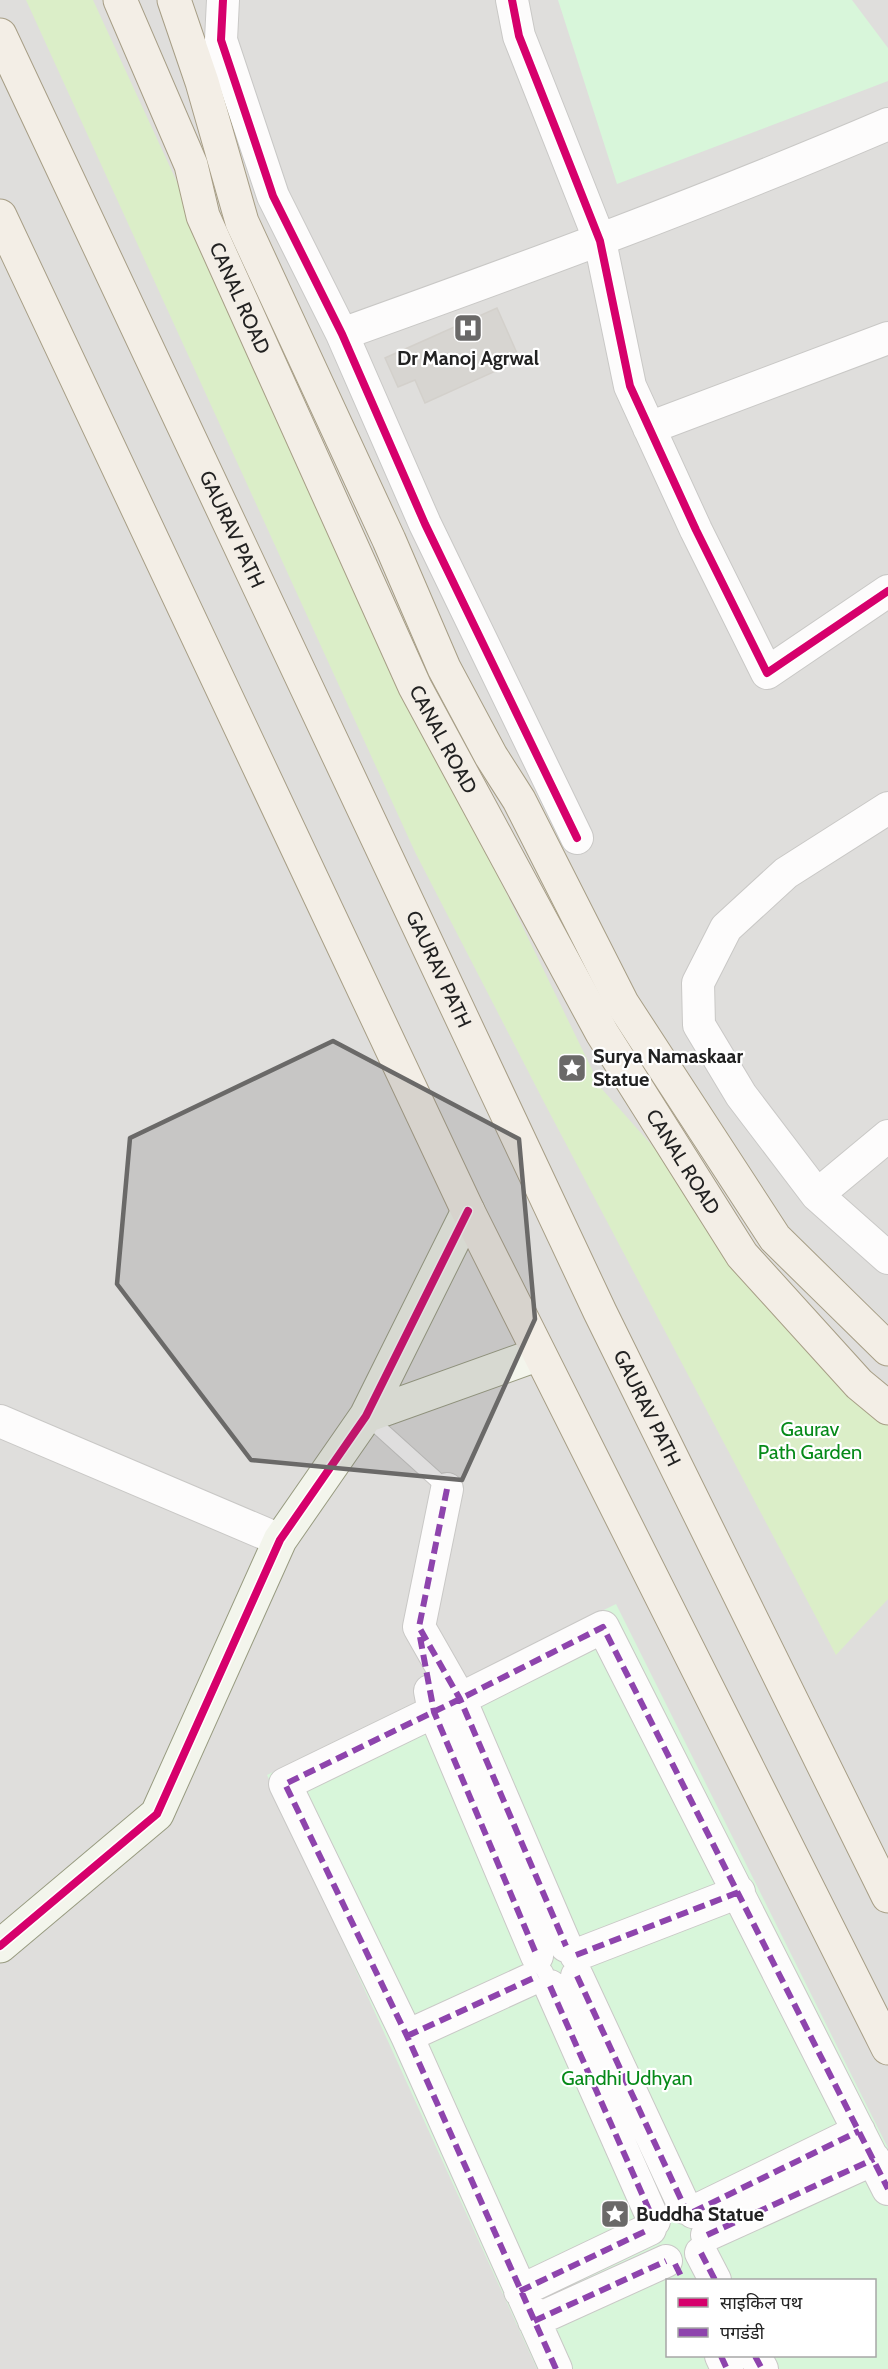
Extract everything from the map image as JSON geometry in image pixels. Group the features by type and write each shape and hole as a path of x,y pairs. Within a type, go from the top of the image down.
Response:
{"main road":[{"name":"CANAL ROAD","path":"120,0 191,165 203,216 415,687 603,1033 742,1255 859,1384 888,1408"},
{"path":"174,0 202,82 242,222 389,540 444,668 491,756 519,800 622,1003 775,1238 888,1349"},
{"name":"GAURAV PATH","path":"0,35 600,1312 888,1896"},
{"path":"0,216 468,1211 888,2048"}],"street":[{"path":"223,0 221,40 273,196 342,334 424,524 577,838"},
{"path":"512,0 519,36 600,241 630,386 767,673 888,591"},
{"path":"342,334 600,241 765,176 888,124"},
{"path":"649,428 888,338"},
{"path":"888,808 786,873 726,928 698,983 699,1025 741,1095 817,1195 888,1258"},
{"path":"817,1195 888,1136"},
{"path":"0,1946 157,1814 280,1540 366,1416 468,1211"},
{"path":"366,1416 539,1354"},
{"path":"0,1422 280,1540"},
{"path":"447,1489 419,1627 447,1706 558,1966 687,2245 714,2279"},
{"path":"556,2369 407,2036 285,1784 603,1627 888,2189"},
{"path":"407,2036 558,1966 739,1892"},
{"path":"520,2291 652,2225 558,1966"},
{"path":"687,2245 859,2131"},
{"path":"534,2321 687,2245 874,2159"}],"lane":[{"path":"366,1416 447,1489"}],"highlighted area":[{"path":"333,1041 519,1139 535,1319 462,1480 251,1460 117,1284 130,1138"}],"shaded area":[{"path":"0,0 888,0 888,2369 0,2369"}],"green space":[{"name":"Gaurav Path Garden","path":"26,0 93,0 478,835 601,1088 888,1411 888,1599 836,1655 546,1106 415,852"},
{"path":"558,0 852,0 888,48 888,81 617,184"},
{"name":"Gandhi Udhyan","path":"616,1604 888,2148 888,2369 537,2369 267,1775"}],"building":[{"path":"497,308 520,360 425,403 415,380 398,387 385,358"}],"marked path":[{"path":"447,1489 419,1627 460,1699 566,1946"},
{"path":"556,2369 407,2036 285,1784 603,1627 888,2189"},
{"path":"420,1637 434,1712 537,1956"},
{"path":"576,1955 739,1892"},
{"path":"407,2036 538,1976"},
{"path":"577,1976 685,2208"},
{"path":"550,1986 654,2221"},
{"path":"693,2212 859,2131"},
{"path":"707,2235 874,2159"},
{"path":"520,2291 650,2229"},
{"path":"701,2253 714,2279"},
{"path":"534,2321 666,2261"},
{"path":"675,2264 682,2279"},
{"path":"721,2357 727,2369"},
{"path":"756,2357 762,2369"}],"cycle path":[{"path":"223,0 221,40 273,196 342,334 425,524 577,838"},
{"path":"512,0 519,36 600,241 630,386 696,530 767,673 888,591"},
{"path":"0,1946 157,1814 280,1540 366,1416 468,1211"}],"place":[{"name":"Dr Manoj Agrwal","path":"468,328"},
{"name":"Surya Namaskaar Statue","path":"572,1068"},
{"name":"Buddha Statue","path":"615,2214"}]}
